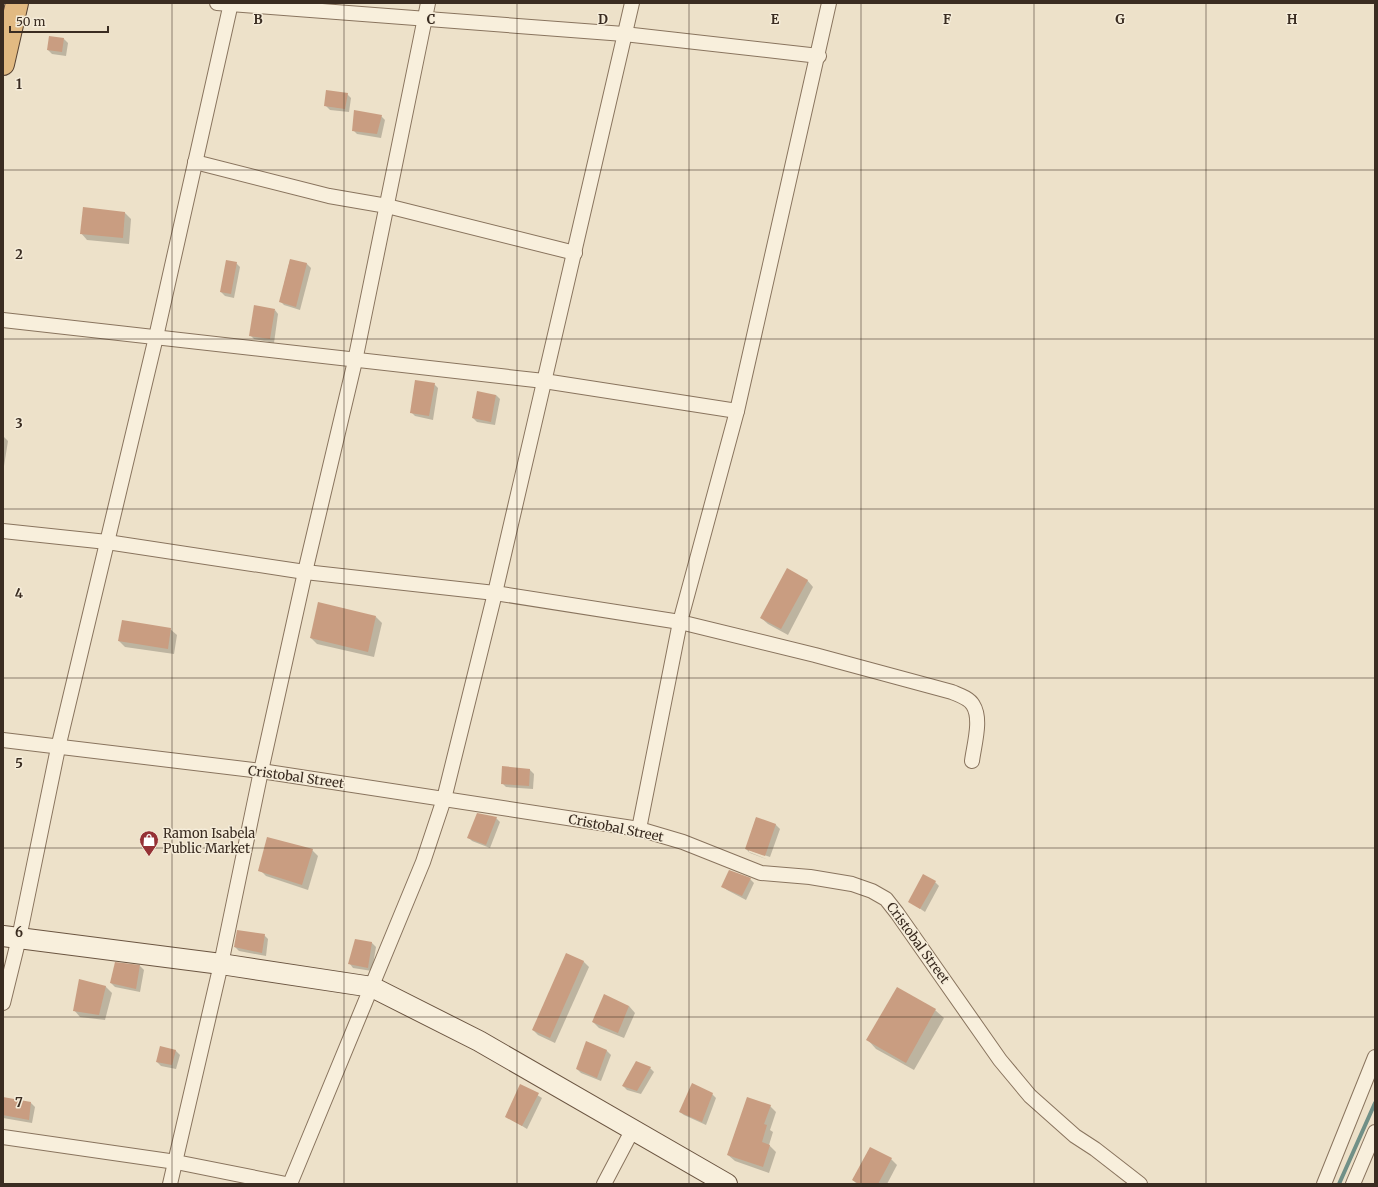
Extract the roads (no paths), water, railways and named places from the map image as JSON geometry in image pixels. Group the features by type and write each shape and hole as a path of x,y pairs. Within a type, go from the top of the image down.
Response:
{"highway":[{"path":"3,64 17,3"}],"main road":[{"path":"11,937 221,964 372,987 479,1041 727,1184"}],"street":[{"path":"170,1184 221,964 261,771 305,572 355,361 428,3"},
{"path":"290,1184 424,862 444,799 495,593 632,3"},
{"path":"639,830 680,622 737,411 819,56 829,3"},
{"path":"3,1003 11,937 58,748 156,337 196,162 226,4 624,34 819,56"},
{"path":"196,162 329,196 387,206 575,253"},
{"path":"3,320 355,361 544,381 737,411"},
{"path":"3,531 107,542 305,572 495,593 680,622 815,655 952,692 973,704 976,713 972,761"},
{"name":"Cristobal Street","path":"3,740 58,748 261,771 639,830 683,842 761,873 810,877 852,884 872,891 886,899 897,913 1000,1060 1030,1096 1075,1136 1095,1149 1140,1184"},
{"path":"1324,1184 1375,1057"},
{"path":"604,1184 633,1129"},
{"path":"1352,1184 1375,1132"},
{"path":"3,1137 176,1162 286,1184"}],"waterway":[{"path":"1339,1184 1375,1103"}],"place":[{"name":"Ramon Isabela Public Market","path":"149,857"}]}
